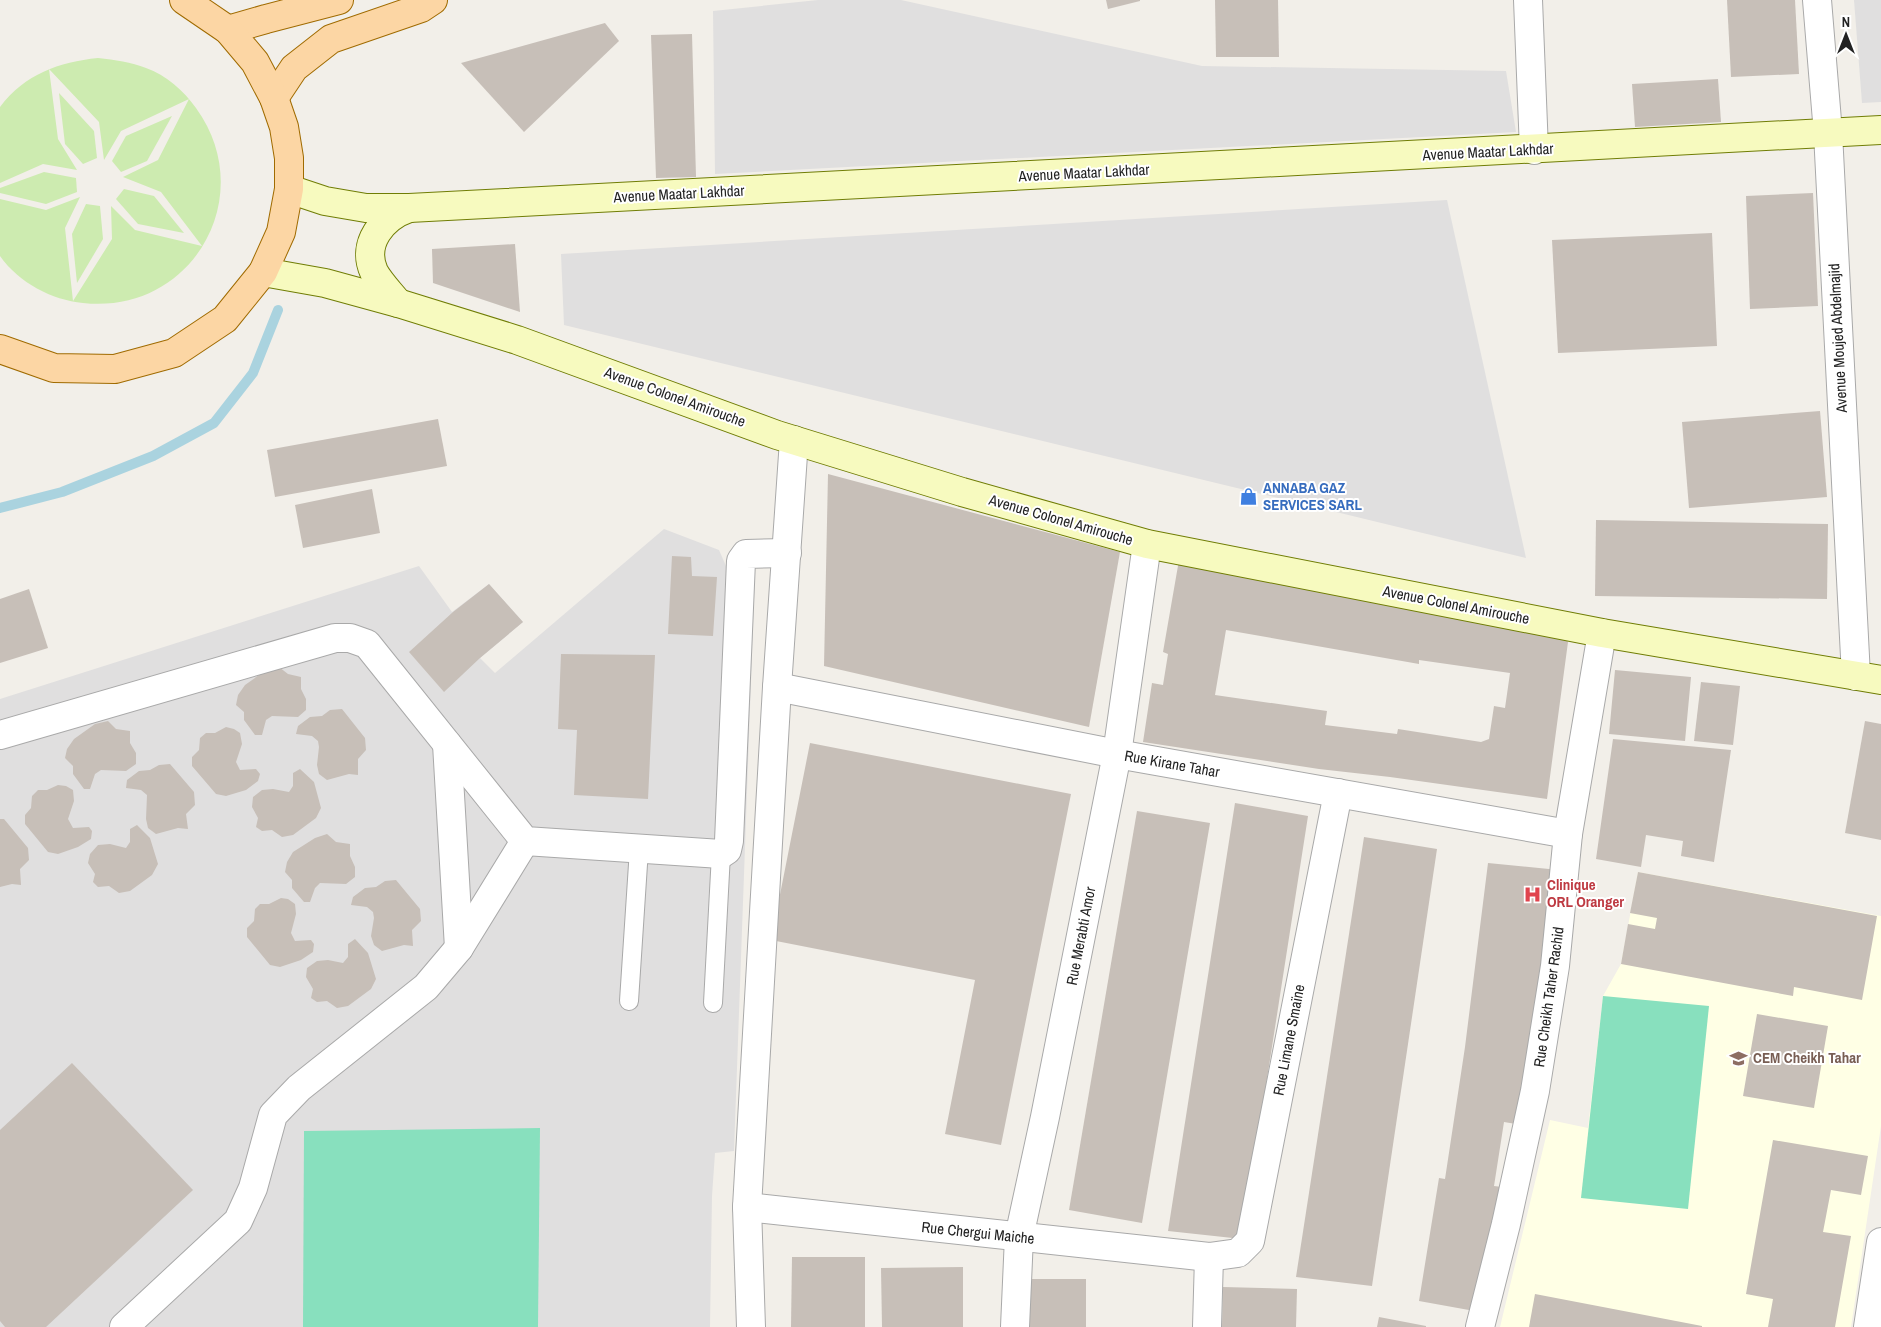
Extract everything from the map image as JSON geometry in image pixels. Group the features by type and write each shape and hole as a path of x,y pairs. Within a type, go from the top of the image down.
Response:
{"main road":[{"path":"0,349 54,368 89,369 115,369 174,353 225,319 263,272 280,232 289,189 289,158 284,127 274,98 254,62 228,30 184,0"},
{"path":"228,30 266,18 339,0"},
{"path":"274,98 294,68 331,39 424,3"},
{"name":"Avenue Maatar Lakhdar","path":"289,189 325,202 366,208 409,208 1534,150 1881,130"},
{"path":"398,303 380,281 374,270 371,257 372,243 377,231 385,220 396,212 409,208"},
{"name":"Avenue Colonel Amirouche","path":"263,272 325,283 398,303 517,340 794,440 962,492 1147,544 1602,633 1869,678"}],"street":[{"path":"1528,0 1534,150"},
{"name":"Avenue Moujed Abdelmajid","path":"1817,0 1869,678"},
{"path":"751,1327 746,1207 777,687 794,440"},
{"name":"Rue Merabti Amor","path":"1015,1327 1019,1237 1046,1117 1117,754 1147,544"},
{"path":"0,735 335,638 350,638 367,644 525,841 721,854 727,850 729,841 742,561 746,554 787,553"},
{"name":"Rue Cheikh Taher Rachid","path":"1480,1327 1506,1224 1535,1092 1555,966 1568,834 1602,633"},
{"name":"Rue Kirane Tahar","path":"777,687 1117,754 1568,834"},
{"path":"447,744 459,948"},
{"name":"Rue Limane Smaïne","path":"1209,1257 1238,1252 1250,1240 1338,793"},
{"path":"124,1327 238,1221 253,1188 272,1115 299,1088 426,987 459,948 525,841"},
{"name":"Rue Chergui Maiche","path":"746,1207 1209,1257"},
{"path":"1868,1327 1881,1242"},
{"path":"1207,1327 1209,1257"}],"lane":[{"path":"629,1001 639,848"},
{"path":"714,1003 721,854"}],"shaded area":[{"path":"818,0 901,0 1202,66 1506,71 1516,132 715,174 713,11"},
{"path":"1854,0 1881,0 1881,102 1862,103"},
{"path":"1447,200 1526,558 564,325 561,254"},
{"path":"664,529 719,550 726,566 755,571 734,1151 715,1153 712,1196 710,1327 0,1327 0,699 419,566 452,612 489,584 523,622 480,658 495,673"},
{"name":"CEM Cheikh Tahar","path":"1638,872 1881,916 1881,1126 1851,1327 1500,1327 1550,1120 1588,1128 1603,996 1621,964"}],"green space":[{"path":"98,58 117,60 146,68 161,75 174,84 189,99 121,131 104,160 99,122 49,69"},
{"path":"49,70 58,139 77,170 43,164 0,183 0,107 20,86"},
{"path":"59,93 94,131 97,158 83,164 65,144"},
{"path":"189,99 196,108 214,142 221,177 217,212 202,246 161,192 123,177 158,160"},
{"path":"172,116 147,161 121,172 112,161 126,136"},
{"path":"44,172 76,178 77,192 46,204 0,193 0,188"},
{"path":"124,189 154,196 184,233 138,224 116,199"},
{"path":"80,197 65,228 73,301 112,239 111,206 135,230 202,246 184,270 156,290 122,302 83,303 71,301 48,294 26,282 0,256 0,199 46,210"},
{"path":"86,204 100,206 103,239 77,283 72,234"},
{"path":"1603,996 1709,1006 1688,1209 1581,1198"},
{"path":"540,1128 538,1327 303,1327 304,1131"}],"building":[{"path":"1106,0 1140,0 1140,1 1108,9"},
{"path":"1215,0 1278,0 1279,57 1216,57"},
{"path":"1727,0 1795,0 1799,74 1731,77"},
{"path":"605,23 619,41 524,132 461,63"},
{"path":"692,34 696,177 656,178 651,35"},
{"path":"1718,79 1721,122 1635,127 1632,84"},
{"path":"1813,193 1818,306 1750,309 1746,196"},
{"path":"1712,233 1717,346 1558,353 1552,240"},
{"path":"515,244 520,312 433,283 432,249"},
{"path":"1820,411 1827,497 1689,508 1682,422"},
{"path":"438,419 447,466 275,497 267,450"},
{"path":"828,474 1120,552 1089,727 824,666"},
{"path":"372,489 380,533 303,548 295,505"},
{"path":"1596,520 1828,524 1827,599 1595,596"},
{"path":"672,556 691,557 692,576 717,577 713,636 668,634"},
{"path":"1179,560 1561,633 1568,642 1547,799 1319,769 1143,742 1152,683 1163,685 1168,654 1163,652","holes":["1226,630 1419,664 1419,660 1510,673 1505,708 1494,706 1489,739 1481,742 1398,729 1397,734 1325,725 1327,711 1215,695"]},
{"path":"489,584 523,622 480,658 444,692 409,652 453,612"},
{"path":"29,589 48,648 0,663 0,599"},
{"path":"561,654 655,655 648,799 574,795 577,730 558,729"},
{"path":"279,667 288,674 301,677 301,689 306,699 306,710 298,717 272,716 266,720 262,735 255,735 244,720 244,712 236,705 238,695 245,685 266,670"},
{"path":"1615,670 1691,677 1685,741 1609,734"},
{"path":"1701,682 1740,686 1733,745 1694,741"},
{"path":"342,709 365,738 366,750 358,759 358,775 349,774 327,780 319,774 317,765 318,741 312,736 296,734 298,726 310,717 322,716 330,710"},
{"path":"108,721 116,729 130,731 130,743 136,753 136,764 126,771 101,770 95,774 90,789 84,789 73,774 73,766 65,758 67,749 74,739 95,724"},
{"path":"1865,721 1881,724 1881,840 1845,833"},
{"path":"226,727 240,733 242,744 236,762 240,770 256,769 260,774 258,781 246,790 226,796 216,794 192,766 192,757 199,750 200,738 206,733 215,733"},
{"path":"1613,739 1731,750 1714,862 1681,856 1683,841 1646,835 1641,867 1596,859"},
{"path":"810,743 1071,794 1001,1145 945,1134 975,980 771,940"},
{"path":"170,764 194,792 195,805 186,814 188,829 178,828 156,834 148,828 146,819 147,795 141,790 126,788 127,780 139,771"},
{"path":"300,769 314,782 321,808 316,818 293,835 282,837 272,830 262,831 256,827 258,818 252,807 253,797 262,790 273,789 289,792 293,786 293,773"},
{"path":"58,785 66,786 73,790 74,801 68,819 73,828 89,827 92,831 91,839 78,847 58,854 48,852 25,824 25,815 31,808 32,796 38,790 47,790"},
{"path":"1235,803 1308,816 1242,1239 1168,1231"},
{"path":"1137,811 1210,823 1142,1223 1069,1210"},
{"path":"0,819 4,819 28,848 29,860 20,869 21,885 12,884 0,887"},
{"path":"137,825 150,838 158,864 152,875 130,891 119,893 109,886 98,887 93,882 95,874 88,863 90,854 98,845 110,844 126,848 130,842 130,829"},
{"path":"327,834 336,842 350,844 350,856 355,867 355,877 346,884 320,883 315,888 310,902 304,902 292,888 292,880 285,872 287,862 293,852 315,838"},
{"path":"1364,837 1437,849 1372,1286 1296,1277"},
{"path":"1488,863 1559,870 1522,1125 1504,1122 1494,1186 1502,1187 1480,1312 1419,1301 1439,1178 1445,1179 1465,1047"},
{"path":"1638,872 1877,916 1862,1000 1794,987 1793,996 1621,964 1628,924 1655,929 1657,918 1630,913"},
{"path":"396,880 420,909 421,921 412,930 413,946 404,945 382,951 374,945 371,936 373,912 367,907 351,905 353,897 365,888 376,887 385,881"},
{"path":"281,898 288,899 295,904 296,914 291,933 295,941 311,940 314,944 313,952 301,960 280,967 270,965 247,937 247,928 254,921 255,909 260,904 269,904"},
{"path":"355,939 368,953 376,979 371,989 348,1006 337,1008 327,1001 317,1002 311,998 313,989 306,977 307,968 317,961 328,960 343,963 348,957 348,944"},
{"path":"1757,1014 1828,1026 1814,1108 1743,1096"},
{"path":"72,1063 193,1190 46,1327 5,1327 0,1321 0,1130"},
{"path":"1773,1140 1868,1156 1861,1195 1831,1190 1823,1232 1851,1236 1835,1327 1768,1327 1773,1299 1746,1294"},
{"path":"792,1257 865,1257 865,1327 791,1327"},
{"path":"963,1267 963,1327 882,1327 881,1268"},
{"path":"1023,1279 1086,1279 1086,1327 1023,1327"},
{"path":"1223,1287 1297,1289 1296,1327 1222,1327"},
{"path":"1535,1294 1702,1326 1702,1327 1529,1327"},
{"path":"1379,1317 1426,1326 1426,1327 1377,1327"}],"waterway":[{"path":"0,508 62,492 153,456 214,423 253,373 278,310"}],"place":[{"name":"ANNABA GAZ SERVICES SARL","path":"1249,497"},
{"name":"Clinique ORL Oranger","path":"1533,894"},
{"name":"CEM Cheikh Tahar","path":"1739,1058"}]}
